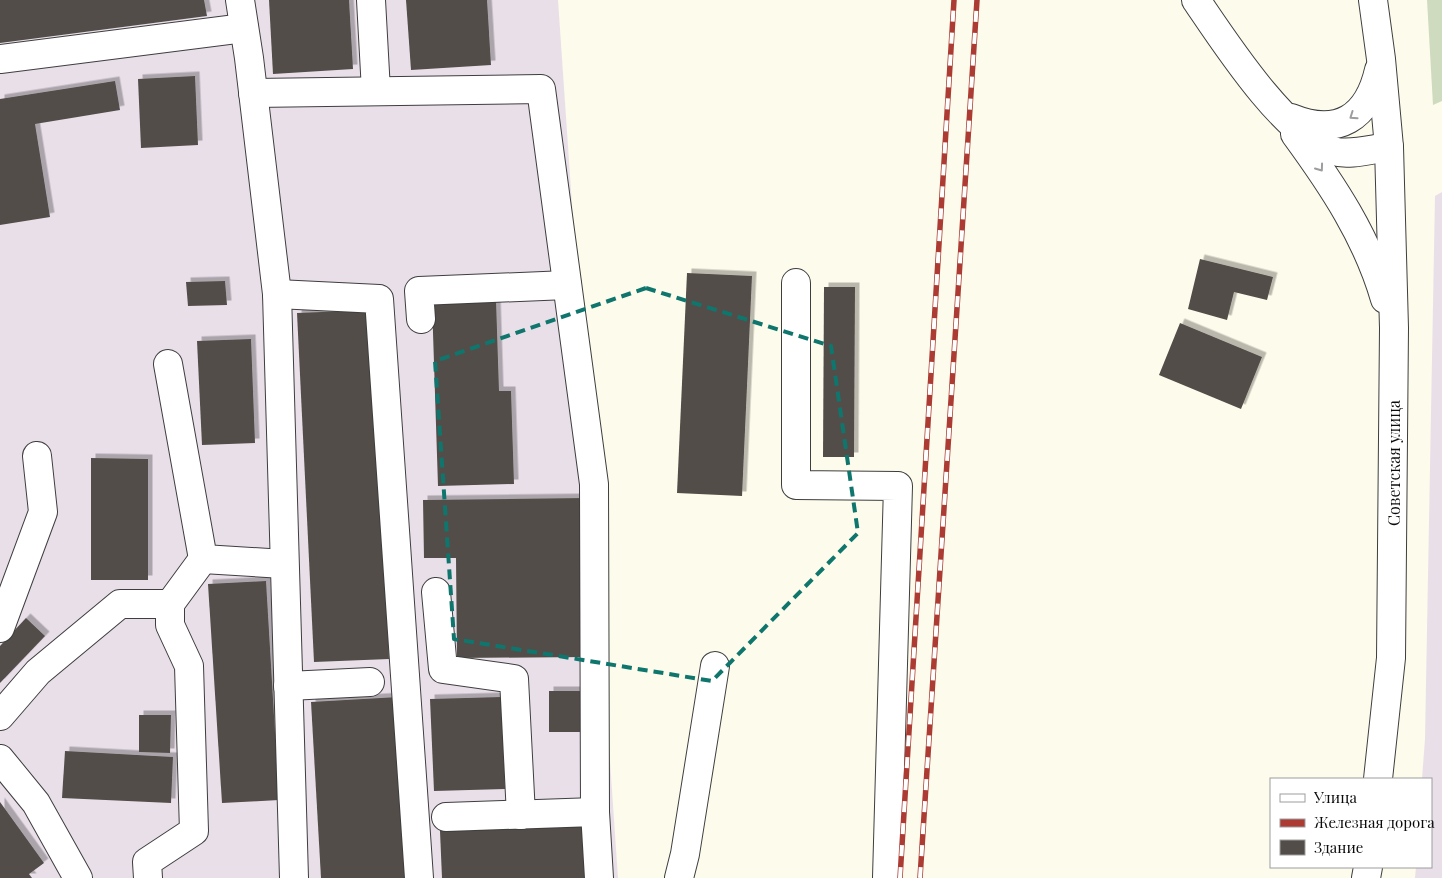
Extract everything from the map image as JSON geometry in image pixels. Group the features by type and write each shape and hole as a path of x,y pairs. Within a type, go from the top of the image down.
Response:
{"street":[{"path":"240,0 253,93 276,294 294,878"},
{"path":"371,0 376,91"},
{"path":"1196,0 1235,56 1281,114 1336,190 1380,281 1394,328"},
{"name":"Советская улица","path":"1373,0 1382,59 1389,147 1394,328 1391,658 1378,778"},
{"path":"0,59 244,28"},
{"path":"1281,114 1305,124 1317,126 1344,122 1356,115 1367,103 1375,89 1382,59"},
{"path":"253,93 541,89 594,484 595,812 599,878"},
{"path":"1281,114 1311,139 1332,151 1349,152 1389,147"},
{"path":"796,283 796,485 898,486 887,878"},
{"path":"421,319 419,291 568,285"},
{"path":"276,294 379,299 420,878"},
{"path":"148,878 147,862 194,831 189,666 170,625 170,604 203,559 168,364"},
{"path":"0,628 43,512 37,456"},
{"path":"203,559 284,564"},
{"path":"436,592 443,669 514,679 521,814"},
{"path":"0,716 38,672 120,604 170,604"},
{"path":"679,878 685,854 715,666"},
{"path":"288,686 370,682"},
{"path":"0,759 36,803 78,878"},
{"path":"446,816 595,812"}],"highlighted area":[{"path":"646,288 831,346 858,533 712,681 454,639 435,361"}],"shaded area":[{"path":"0,0 558,0 618,878 0,878"},
{"path":"1442,192 1442,878 1415,878 1416,868 1432,868 1432,778 1422,778 1425,739 1435,196"}],"green space":[{"path":"1427,0 1442,0 1442,101 1433,105"}],"building":[{"path":"0,0 204,0 207,16 0,43"},
{"path":"269,0 349,0 353,69 273,74"},
{"path":"406,0 487,0 491,65 411,70"},
{"path":"195,76 198,145 141,148 138,79"},
{"path":"115,81 120,110 35,124 50,217 0,225 0,99"},
{"path":"1200,259 1273,277 1267,300 1234,292 1227,320 1188,309"},
{"path":"687,273 752,276 742,496 677,493"},
{"path":"225,281 227,305 188,306 186,282"},
{"path":"824,287 855,287 854,457 823,457"},
{"path":"496,300 499,391 511,391 514,484 438,486 432,302"},
{"path":"372,310 389,659 314,662 297,313"},
{"path":"1180,323 1262,357 1241,409 1159,375"},
{"path":"251,339 255,443 202,445 197,341"},
{"path":"91,458 148,459 148,580 91,580"},
{"path":"585,498 587,657 457,658 456,558 424,558 423,500"},
{"path":"266,581 279,800 222,803 208,584"},
{"path":"26,618 45,636 0,683 0,646"},
{"path":"549,691 582,691 582,732 549,732"},
{"path":"398,697 408,878 321,878 311,702"},
{"path":"501,697 505,789 434,791 430,699"},
{"path":"139,715 171,715 170,753 139,752"},
{"path":"65,751 173,757 171,803 62,798"},
{"path":"0,802 44,863 29,874 32,878 0,878"},
{"path":"592,823 595,878 442,878 440,831"}],"railway":[{"path":"900,878 954,0"},
{"path":"920,878 977,0"}]}
